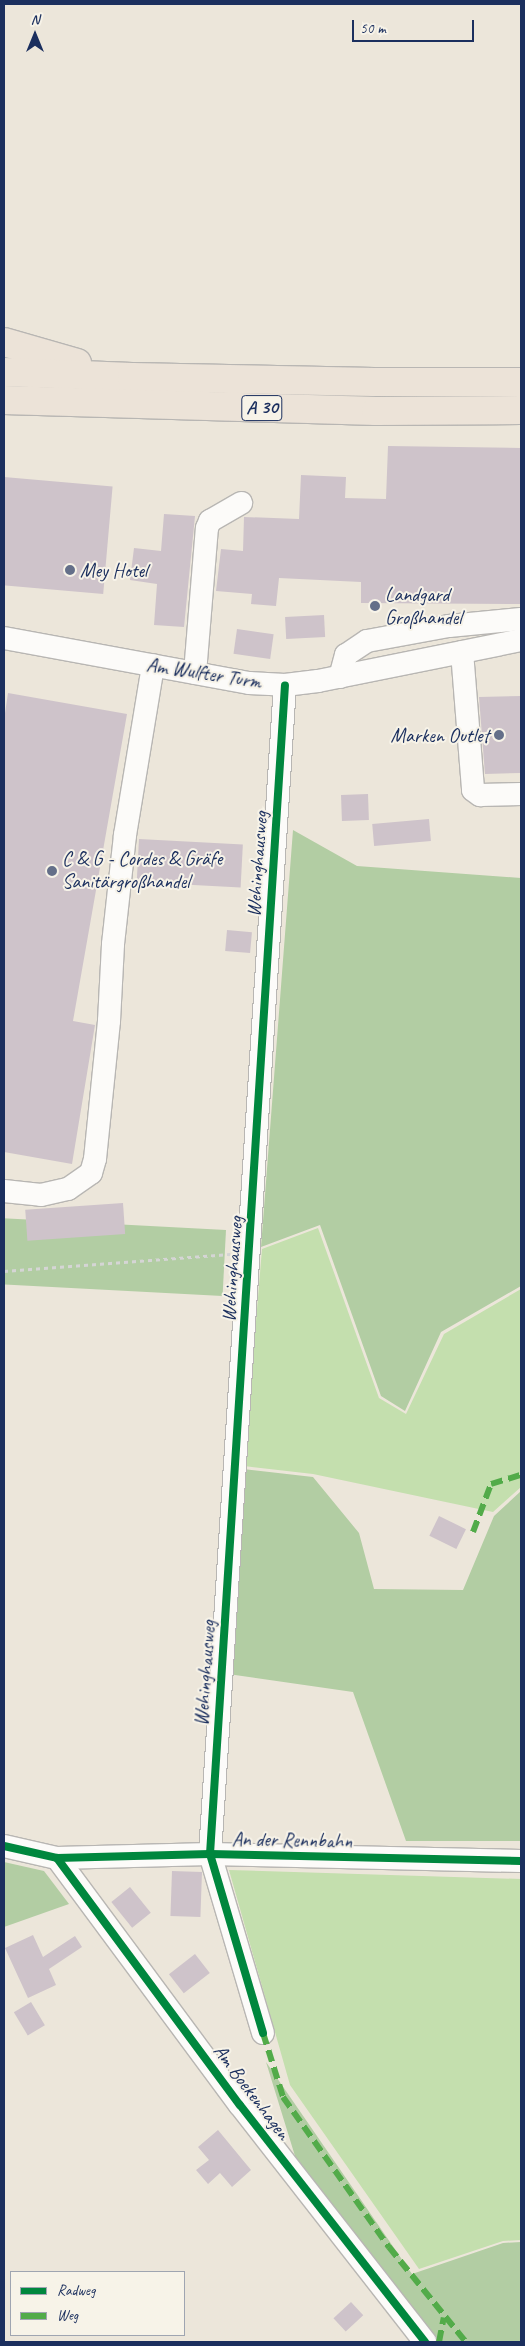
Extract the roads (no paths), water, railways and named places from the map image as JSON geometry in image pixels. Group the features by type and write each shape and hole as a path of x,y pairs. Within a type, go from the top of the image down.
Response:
{"highway":[{"path":"4,342 132,377"},
{"name":"A 30","path":"4,372 132,377 374,382 521,382"},
{"name":"A 30","path":"4,400 376,411 521,410"}],"street":[{"path":"195,673 207,528 210,521 240,503"},
{"path":"340,677 346,655 367,641 449,626 521,619"},
{"name":"Am Wulfter Turm","path":"4,638 249,683 285,685 340,677 521,640"},
{"path":"462,652 473,790 480,795 521,794"},
{"path":"4,1191 41,1195 68,1189 91,1172 95,1159 109,1020 113,944 125,836 153,665"},
{"name":"Wehinghausweg","path":"210,1854 285,685"},
{"name":"An der Rennbahn","path":"4,1846 57,1858 210,1854 521,1861"},
{"path":"210,1854 263,2033"},
{"name":"Am Boekenhagen","path":"57,1858 240,2105 425,2342"}],"place":[{"name":"Mey Hotel","path":"70,570"},
{"name":"Landgard Großhandel","path":"375,606"},
{"name":"Marken Outlet","path":"499,735"},
{"name":"C & G - Cordes & Gräfe Sanitärgroßhandel","path":"52,871"}]}
